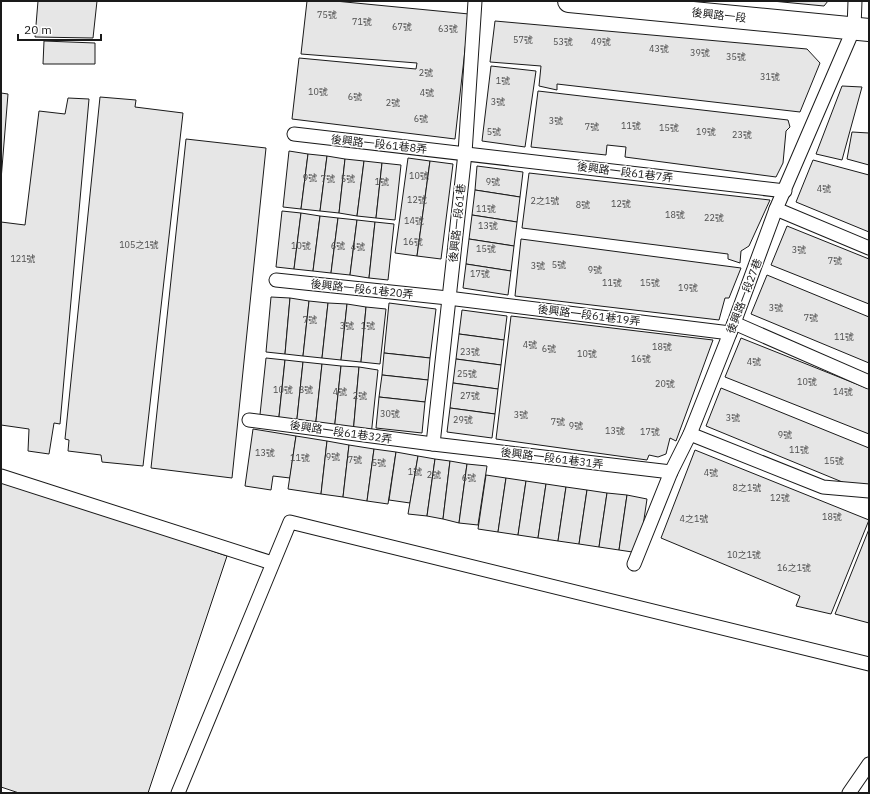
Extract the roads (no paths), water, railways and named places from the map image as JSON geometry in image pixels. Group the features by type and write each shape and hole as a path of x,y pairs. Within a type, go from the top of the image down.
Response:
{"street":[{"name":"後興路一段","path":"569,1 605,3 862,29"}],"lane":[{"name":"後興路一段61巷","path":"433,444 464,153 475,1"},
{"path":"855,1 862,29"},
{"name":"後興路一段27巷","path":"634,564 671,472 690,434 732,328 776,209 862,29"},
{"name":"後興路一段61巷8弄","path":"294,134 464,153"},
{"name":"後興路一段61巷7弄","path":"464,153 785,191"},
{"path":"776,209 869,248"},
{"name":"後興路一段61巷20弄","path":"276,280 448,298"},
{"name":"後興路一段61巷19弄","path":"448,298 732,328 869,382"},
{"name":"後興路一段61巷32弄","path":"249,420 433,444"},
{"path":"690,434 823,487 869,491"},
{"name":"後興路一段61巷31弄","path":"433,444 671,472"},
{"path":"1,476 272,563"},
{"path":"178,793 290,522 869,664"},
{"path":"850,793 869,764"}]}
